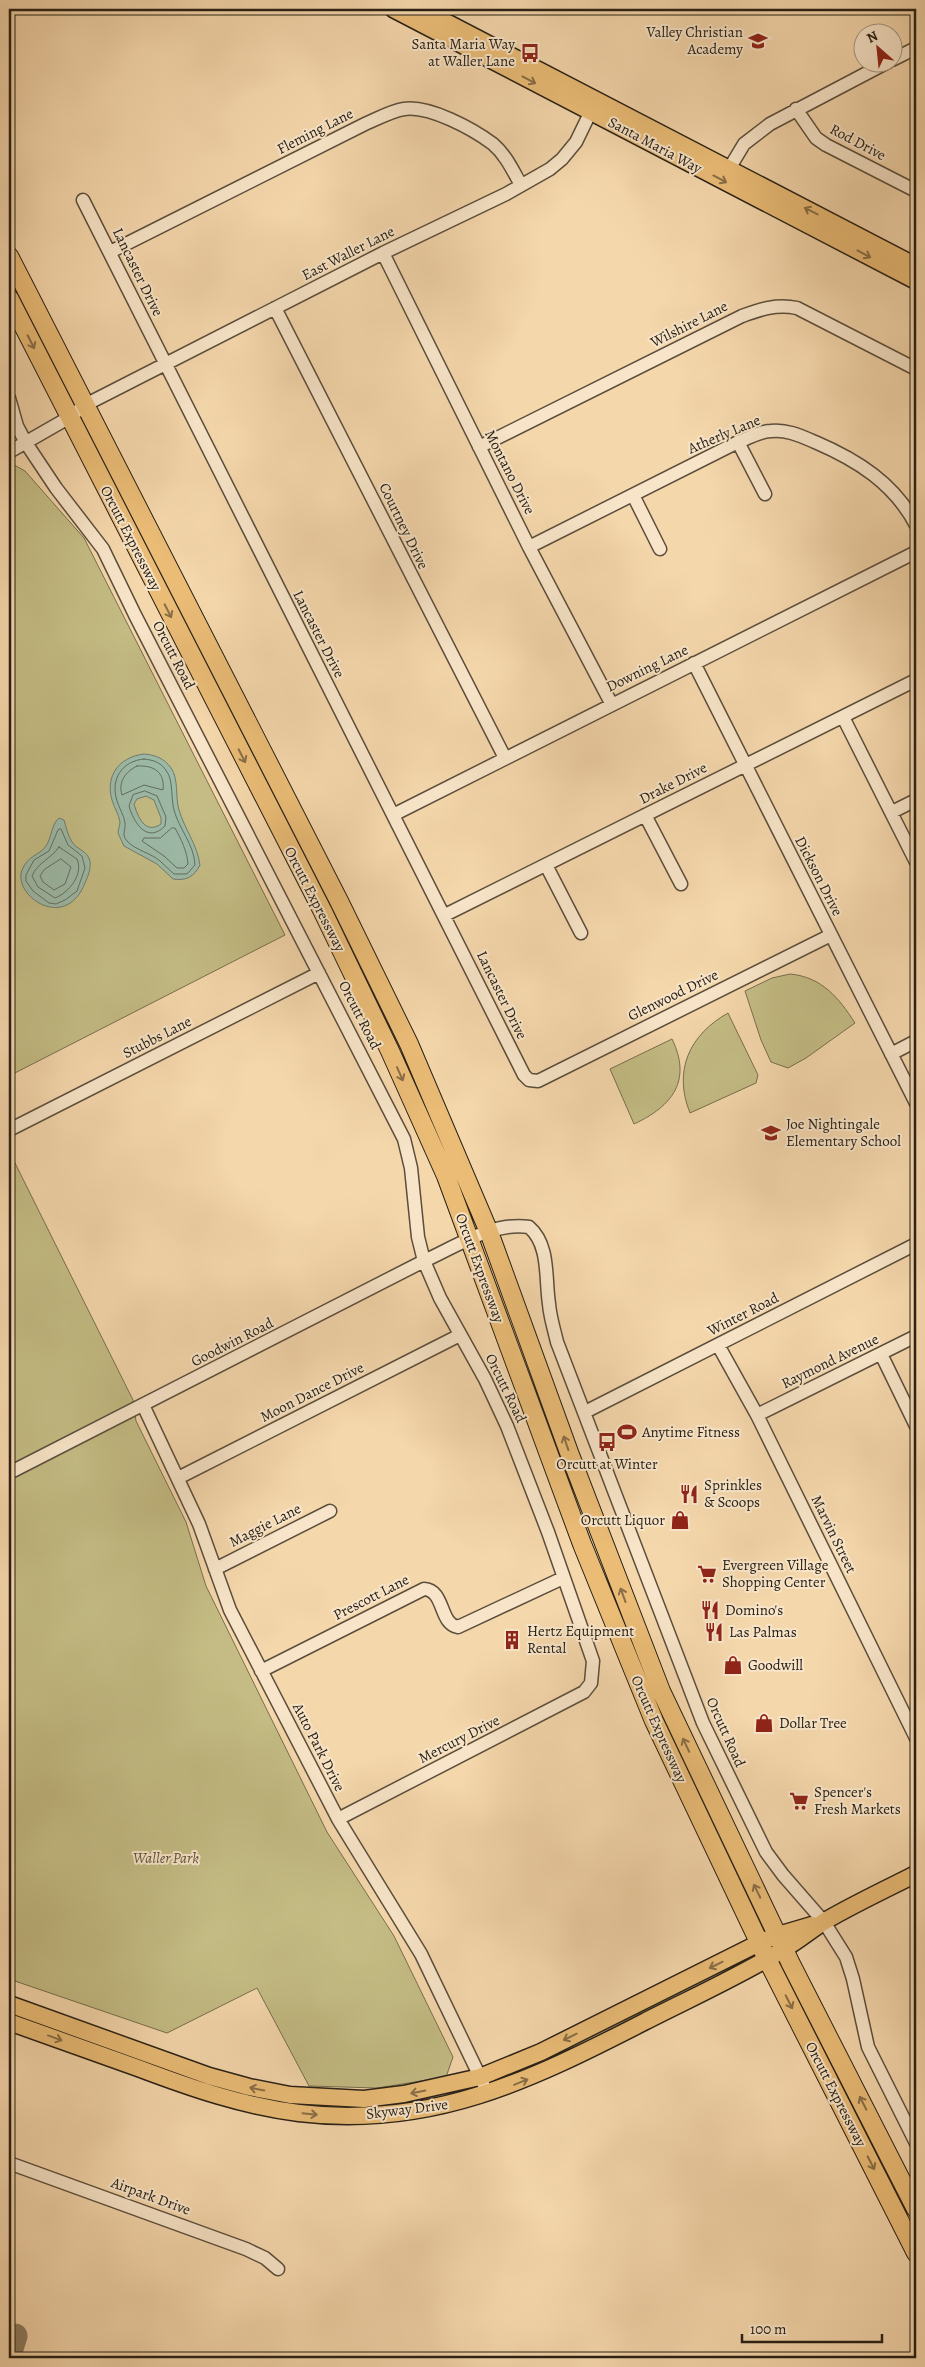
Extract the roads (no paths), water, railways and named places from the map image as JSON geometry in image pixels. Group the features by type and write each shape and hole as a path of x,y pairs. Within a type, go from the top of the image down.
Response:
{"highway":[{"name":"Orcutt Expressway","path":"9,256 348,919 409,1044 489,1232 648,1661 704,1783 781,1942 916,2209"},
{"name":"Orcutt Expressway","path":"9,298 322,910 390,1051 446,1176 582,1544 650,1712 763,1951 916,2253"}],"main road":[{"name":"Santa Maria Way","path":"393,9 593,106 729,169 916,266"},
{"name":"Santa Maria Way","path":"421,9 593,106 916,281"},
{"name":"Skyway Drive","path":"9,2004 209,2076 249,2087 290,2095 364,2099 413,2093 480,2077 541,2052 763,1951 824,1922 916,1874"},
{"name":"Skyway Drive","path":"9,2022 200,2091 253,2106 298,2113 380,2115 455,2103 519,2083 558,2065 763,1951"}],"street":[{"path":"902,55 916,48"},
{"path":"729,169 744,144 756,134 796,109 868,72"},
{"name":"East Waller Lane","path":"9,452 70,417 85,405 550,169 562,159 576,142 593,106"},
{"name":"Fleming Lane","path":"110,252 364,124 404,109 418,108 432,112 492,144 510,165 521,185"},
{"name":"Rod Drive","path":"796,109 816,138 826,145 916,191"},
{"name":"Lancaster Drive","path":"83,200 524,1075 530,1080"},
{"name":"Montano Drive","path":"383,253 529,547 611,703"},
{"name":"Wilshire Lane","path":"480,447 742,316 766,307 782,305 797,308 916,369"},
{"name":"Courtney Drive","path":"275,308 505,758"},
{"name":"Orcutt Road","path":"9,398 17,426 26,443 56,488 103,549 404,1139 411,1168 418,1236 424,1261 440,1298 485,1379 507,1426 548,1532 590,1650 594,1669 591,1682"},
{"name":"Atherly Lane","path":"529,547 738,442 762,432 784,432 798,435 839,452 872,472 890,488 904,505 916,525"},
{"path":"738,442 765,494"},
{"path":"633,495 660,549"},
{"name":"Downing Lane","path":"392,815 611,703 916,552"},
{"name":"Dickson Drive","path":"694,663 916,1103"},
{"name":"Drake Drive","path":"445,915 916,680"},
{"path":"843,717 916,862"},
{"path":"892,812 916,800"},
{"path":"645,816 680,884"},
{"path":"546,865 581,933"},
{"name":"Glenwood Drive","path":"530,1080 538,1081 831,935"},
{"name":"Stubbs Lane","path":"9,1130 320,973"},
{"path":"891,1054 916,1041"},
{"name":"Orcutt Road","path":"470,1240 489,1232 520,1225 529,1227 538,1239 544,1252 549,1305 557,1342 703,1723 766,1852 782,1876 824,1922 846,1957 853,1979 868,2047 916,2143"},
{"name":"Goodwin Road","path":"9,1473 424,1261 470,1240"},
{"name":"Winter Road","path":"584,1412 916,1244"},
{"name":"Moon Dance Drive","path":"178,1478 460,1335"},
{"name":"Raymond Avenue","path":"757,1415 916,1336"},
{"name":"Marvin Street","path":"718,1345 757,1415 916,1738"},
{"path":"881,1354 916,1426"},
{"name":"Auto Park Drive","path":"143,1405 199,1524 230,1610 338,1820 421,1954 487,2094"},
{"name":"Maggie Lane","path":"215,1569 330,1511"},
{"name":"Prescott Lane","path":"261,1672 424,1589 430,1589 436,1594 450,1623 458,1627 563,1578"},
{"name":"Mercury Drive","path":"338,1820 566,1703 584,1692 591,1682"},
{"name":"Airpark Drive","path":"9,2163 246,2248 265,2258 278,2269"}],"water":[{"path":"152,755 165,762 173,772 179,810 196,850 200,865 195,873 189,877 173,879 157,864 124,846 118,833 120,822 110,791 112,776 121,764 135,756","holes":["146,796 154,800 161,818 161,824 155,827 146,826 140,819 134,804 137,799"]},
{"path":"59,818 64,820 72,842 89,857 90,867 85,883 76,898 65,906 54,907 42,905 32,898 25,890 21,880 24,865 46,846 54,824"}],"place":[{"name":"Valley Christian Academy","path":"758,41"},
{"name":"Santa Maria Way at Waller Lane","path":"530,53"},
{"name":"Joe Nightingale Elementary School","path":"771,1133"},
{"name":"Anytime Fitness","path":"627,1432"},
{"name":"Orcutt at Winter","path":"607,1442"},
{"name":"Sprinkles & Scoops","path":"689,1494"},
{"name":"Orcutt Liquor","path":"680,1520"},
{"name":"Evergreen Village Shopping Center","path":"707,1574"},
{"name":"Domino's","path":"710,1610"},
{"name":"Las Palmas","path":"714,1632"},
{"name":"Hertz Equipment Rental","path":"512,1640"},
{"name":"Goodwill","path":"733,1665"},
{"name":"Dollar Tree","path":"764,1723"},
{"name":"Spencer's Fresh Markets","path":"799,1801"}],"park label":[{"name":"Waller Park","path":"166,1858"}]}
